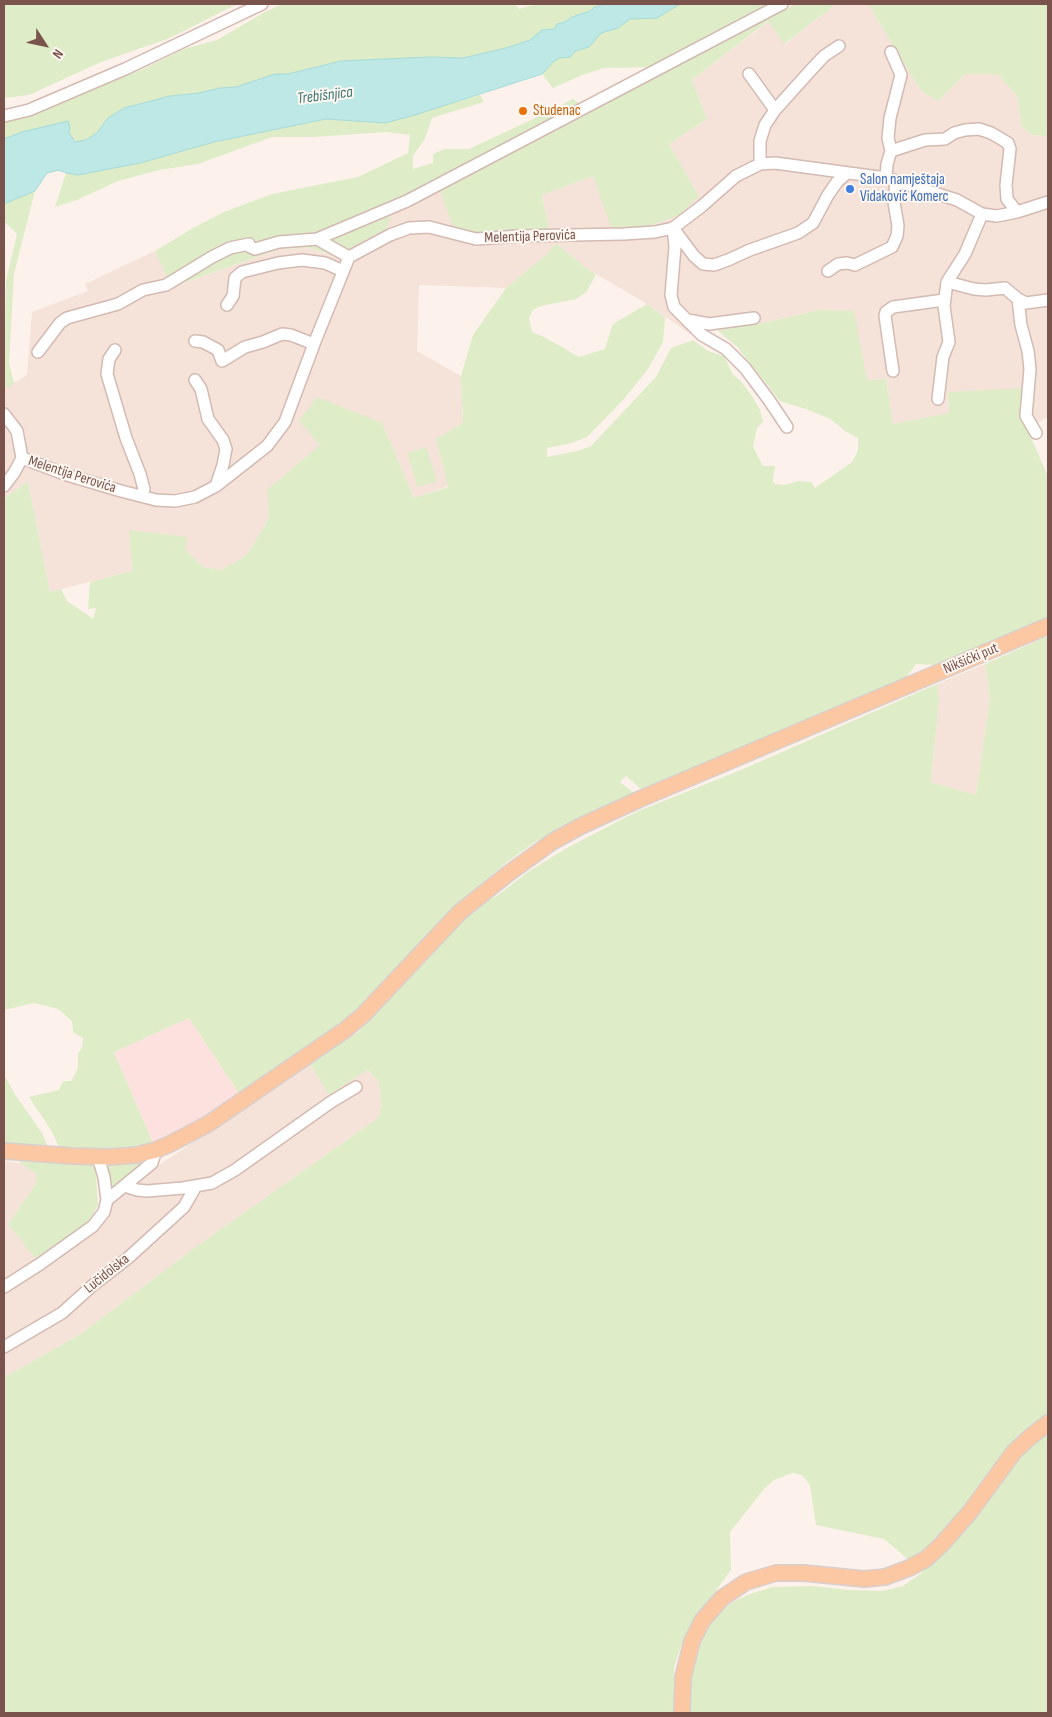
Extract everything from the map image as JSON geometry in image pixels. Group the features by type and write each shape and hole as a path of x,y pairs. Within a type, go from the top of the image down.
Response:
{"main road":[{"name":"Nikšićki put","path":"4,1151 98,1157 136,1155 170,1144 208,1124 345,1030 363,1015 460,912 552,842 581,826 640,799 1048,626"},
{"path":"682,1713 683,1677 692,1641 697,1629 709,1611 722,1598 746,1582 776,1573 799,1573 864,1579 885,1577 926,1559 970,1512 1014,1452 1048,1423"}],"street":[{"path":"4,116 29,110 125,69 262,4"},
{"path":"38,352 60,323 67,318 118,304 143,290 166,285 212,256 230,248 248,244 255,249 279,242 317,239 407,201 782,4"},
{"path":"760,164 760,141 765,125 775,110 824,56 839,46"},
{"path":"828,271 838,264 847,263 855,265 892,247 897,236 898,226 887,164 891,151 888,138 890,118 901,75 892,52"},
{"path":"749,74 775,110"},
{"path":"891,151 925,140 945,139 954,133 965,130 979,129 992,133 1008,142 1010,149 1006,185 1007,199 1017,212"},
{"path":"673,228 736,176 760,164 775,163 891,180 957,200 982,214 997,216 1048,202"},
{"path":"673,228 694,256 703,264 714,265 770,242 798,233 813,223 828,195 837,182 847,173"},
{"path":"938,399 943,356 949,342 944,300 947,282 965,254 982,214"},
{"name":"Melentija Perovića","path":"4,414 17,431 22,458 67,475 156,500 175,501 195,497 216,486 266,446 285,422 349,257 390,235 409,228 429,227 476,239 519,236 624,234 673,228"},
{"path":"673,228 675,247 671,295 674,307 702,334 726,349 745,368 787,426"},
{"path":"317,239 349,257"},
{"path":"227,306 233,296 235,278 242,272 278,263 302,260 325,263 343,271"},
{"path":"947,282 974,289 1005,288 1018,300 1026,303 1048,300"},
{"path":"893,371 886,312 893,307 944,300"},
{"path":"1018,300 1030,369 1026,416 1036,433"},
{"path":"688,320 709,324 754,318"},
{"path":"195,340 204,342 218,350 222,361 245,347 282,334 291,335 314,344"},
{"name":"Melentija Perovića","path":"115,350 109,359 107,374 126,438 140,474 144,489 142,496"},
{"path":"194,380 201,388 208,420 223,440 226,449 223,466 216,486"},
{"path":"4,486 22,458"},
{"path":"125,1186 147,1191 212,1183 235,1170 331,1102 356,1087"},
{"path":"107,1200 152,1163 156,1150"},
{"path":"5,1284 84,1233 93,1226 104,1212 107,1200 106,1184 98,1157"},
{"name":"Lučidolska","path":"4,1347 62,1313 92,1286 128,1258 184,1207 196,1186"}],"shaded area":[{"path":"834,4 868,4 921,91 938,101 965,74 998,74 1017,96 1022,127 1032,135 1048,136 1048,417 1032,426 948,393 949,413 893,424 886,379 867,380 818,310 768,322 690,334 647,304 586,268 556,243 547,254 506,288 419,285 417,351 461,376 463,423 436,439 448,486 414,498 382,423 320,445 268,490 269,518 247,555 221,570 203,567 185,549 186,537 131,555 132,571 50,592 28,482 4,498 4,389 27,375 32,312 88,291 85,284 155,251 173,287 280,249 310,248 335,256 392,211 439,187 549,230 542,195 593,176 699,196 669,144 707,119 692,80 769,21 785,44"},
{"path":"985,664 990,697 976,795 931,782 939,700 937,684"},
{"path":"189,1018 240,1095 180,1132 153,1143 114,1052"},
{"path":"310,1064 329,1095 366,1070 378,1080 382,1106 378,1118 193,1249 82,1333 7,1376 4,1370 4,1161 20,1163 36,1174 36,1184 8,1224 85,1233 107,1200"}],"green space":[{"path":"4,4 237,4 170,38 101,62 29,95 4,98"},
{"path":"282,4 515,4 519,9 536,4 604,4 557,24 554,29 542,30 530,40 506,48 462,58 430,57 341,61 288,74 275,74 236,87 170,96 124,108 108,118 97,133 86,140 75,143 69,133 70,127 67,121 4,139 4,121 31,115 145,68 184,49 217,40"},
{"path":"680,4 782,4 660,67 604,68 553,88 542,74 559,58 570,57 575,51 589,47 601,33 618,28 630,19 657,18"},
{"path":"795,4 834,4 784,44 768,21 692,80 707,119 669,144 699,196 679,215 649,226 611,227 593,176 542,195 549,230 477,233 453,226 439,188 392,211 387,228 335,256 310,248 280,249 172,287 155,251 224,212 272,194 358,177 408,153 410,135 387,132 313,137 272,137 198,164 159,170 118,181 77,200 55,207 66,173 78,175 140,163 214,142 326,119 385,123 480,95 484,102 432,118 425,139 413,156 413,169 433,163 433,154 445,149 469,149 573,99 588,109"},
{"path":"868,4 1048,4 1048,136 1032,135 1022,127 1017,96 998,74 965,74 938,101 921,91"},
{"path":"35,191 14,274 9,362 14,384 4,389 6,281 17,234 4,221 4,204"},
{"path":"556,243 596,274 587,291 576,299 541,306 533,310 529,318 532,332 579,357 605,349 612,326 647,304 665,317 663,342 648,369 624,399 587,437 572,443 547,448 547,457 591,446 656,377 671,348 693,340 708,351 724,356 733,375 740,380 754,399 760,410 763,422 757,428 753,447 763,466 775,466 773,481 775,484 784,485 799,481 811,482 815,488 852,462 858,451 858,438 845,431 830,419 780,401 738,348 717,330 768,322 818,310 854,311 867,380 886,379 893,424 949,413 948,392 1027,388 1027,429 1048,476 1048,619 934,665 916,664 905,679 642,790 626,776 620,782 634,793 535,842 507,862 467,896 354,1015 240,1095 189,1018 114,1052 153,1143 128,1150 59,1147 51,1130 29,1097 59,1090 63,1081 71,1081 78,1068 78,1053 82,1048 83,1038 73,1032 72,1021 58,1009 34,1003 4,1010 4,498 28,482 50,592 61,589 67,601 93,619 96,608 88,609 90,582 132,571 129,530 187,537 185,549 203,567 221,570 247,555 269,518 267,490 320,445 299,421 317,397 382,423 414,498 448,487 436,439 463,423 461,376 473,335 506,288 547,254"},
{"path":"426,447 437,481 418,487 407,453"},
{"path":"1048,636 1048,1713 690,1713 689,1671 697,1642 708,1625 725,1607 738,1599 773,1587 812,1586 882,1591 903,1586 923,1572 884,1539 816,1525 810,1485 802,1475 793,1473 774,1480 764,1489 730,1532 731,1570 692,1623 682,1643 674,1668 675,1713 4,1713 4,1370 7,1376 82,1333 193,1249 378,1118 382,1106 378,1080 367,1070 329,1095 310,1064 358,1032 448,933 479,906 565,849 636,812 741,770 937,684 939,700 931,782 976,795 990,697 985,664"},
{"path":"4,1074 14,1093 42,1133 49,1149 4,1145"},
{"path":"20,1155 91,1162 96,1173 98,1205 93,1215 83,1226 37,1260 8,1224 36,1184 36,1174 20,1163"},
{"path":"148,1160 111,1192 103,1163"}],"water":[{"name":"Trebišnjica","path":"604,4 680,4 657,18 630,19 618,28 601,33 589,47 575,51 570,57 559,58 542,74 418,114 385,123 326,119 214,142 140,163 78,175 59,170 47,173 35,191 4,204 4,139 22,132 68,121 69,133 75,142 86,140 97,133 108,118 124,108 170,96 236,87 275,74 288,74 341,61 430,57 463,58 530,40 542,30 554,29 557,24"}],"place":[{"name":"Studenac","path":"523,111"},
{"name":"Salon namještaja Vidaković Komerc","path":"850,189"}]}
